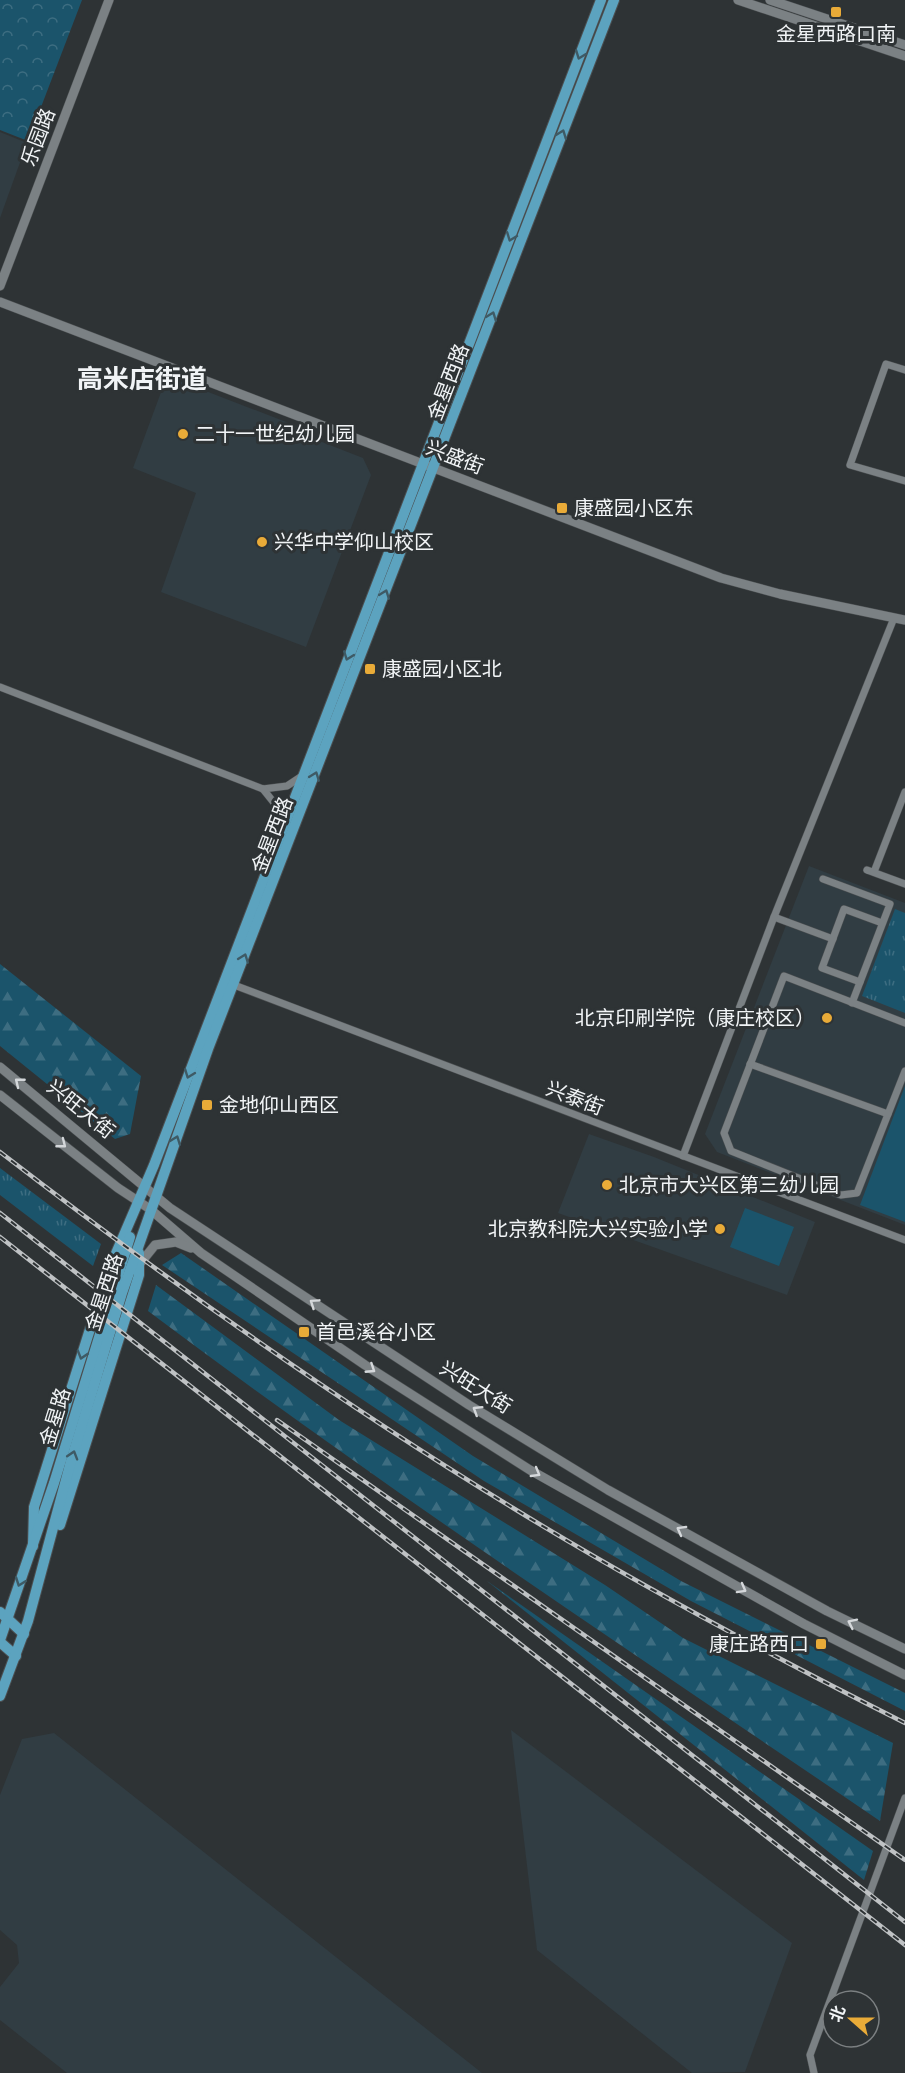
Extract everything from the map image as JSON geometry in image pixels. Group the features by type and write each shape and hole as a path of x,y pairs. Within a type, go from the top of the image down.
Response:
{"main road":[{"name":"乐园路","path":"0,286 109,0"},
{"name":"金星西路","path":"4,1616 33,1546 34,1507 108,1272 146,1186 601,0"},
{"name":"金星西路","path":"0,1696 24,1634 71,1461 122,1293 155,1195 614,0"},
{"path":"738,0 905,56"},
{"path":"770,0 905,45"},
{"name":"兴盛街","path":"0,302 721,578 780,594 905,620"},
{"name":"兴旺大街","path":"0,1067 174,1210 469,1405 608,1490 827,1611 905,1649"},
{"name":"兴旺大街","path":"0,1095 150,1209 201,1252 364,1365 530,1470 804,1624 905,1675"},
{"path":"122,1293 138,1265 155,1245 176,1242 201,1252"},
{"path":"41,1572 70,1500 139,1275 139,1243"},
{"path":"4,1616 24,1634"},
{"path":"4,1616 0,1641 16,1656"}],"street":[{"path":"905,370 886,364 850,465 905,481"},
{"path":"683,1156 774,917 894,618"},
{"path":"0,687 263,789 287,786 304,774"},
{"path":"263,789 283,814 284,826"},
{"path":"905,792 871,871 905,884"},
{"path":"823,879 890,904 852,1003"},
{"path":"860,982 822,968 844,909 882,923"},
{"path":"774,917 833,939"},
{"path":"905,1023 784,976 724,1133 731,1151 841,1195 857,1193 905,1071"},
{"name":"兴泰街","path":"234,985 905,1240"},
{"path":"750,1064 888,1114"},
{"path":"814,2073 810,2055 905,1798"}],"shaded area":[{"path":"0,132 27,143 0,218"},
{"name":"兴华中学仰山校区","path":"167,376 299,427 322,442 363,458 371,475 306,647 161,592 196,493 133,468"},
{"name":"北京印刷学院（康庄校区）","path":"809,866 905,903 905,1225 717,1152 705,1134"},
{"name":"北京教科院大兴实验小学","path":"589,1134 654,1157 815,1222 787,1295 558,1213"},
{"path":"511,1730 792,1943 745,2072 692,2073 537,1950"},
{"path":"54,1733 482,2073 67,2073 0,2020 0,1987 19,1963 17,1945 0,1930 0,1795 22,1739"}],"green space":[{"path":"0,0 82,0 28,141 0,130"},
{"path":"895,909 905,913 905,1013 862,996"},
{"path":"0,964 141,1076 130,1134 115,1139 0,1046"},
{"path":"905,1086 905,1222 860,1205"},
{"path":"0,1168 101,1244 93,1266 0,1195"},
{"path":"745,1208 794,1227 779,1266 730,1247"},
{"path":"181,1253 473,1456 681,1581 905,1693 905,1711 691,1601 484,1481 162,1265"},
{"path":"156,1285 339,1420 605,1585 683,1638 893,1743 880,1821 328,1443 148,1311"},
{"path":"487,1581 873,1851 864,1880"}],"railway":[{"path":"0,1152 188,1292 381,1425 447,1467 658,1593 905,1723"},
{"path":"0,1213 905,1922"},
{"path":"0,1237 905,1945"},
{"path":"277,1420 905,1860"}],"place":[{"name":"金星西路口南","path":"836,12"},
{"name":"二十一世纪幼儿园","path":"183,434"},
{"name":"康盛园小区东","path":"562,508"},
{"name":"兴华中学仰山校区","path":"262,542"},
{"name":"康盛园小区北","path":"370,669"},
{"name":"北京印刷学院（康庄校区）","path":"827,1018"},
{"name":"金地仰山西区","path":"207,1105"},
{"name":"北京市大兴区第三幼儿园","path":"607,1185"},
{"name":"北京教科院大兴实验小学","path":"720,1229"},
{"name":"首邑溪谷小区","path":"304,1332"},
{"name":"康庄路西口","path":"821,1644"}],"district":[{"name":"高米店街道","path":"142,379"}]}
